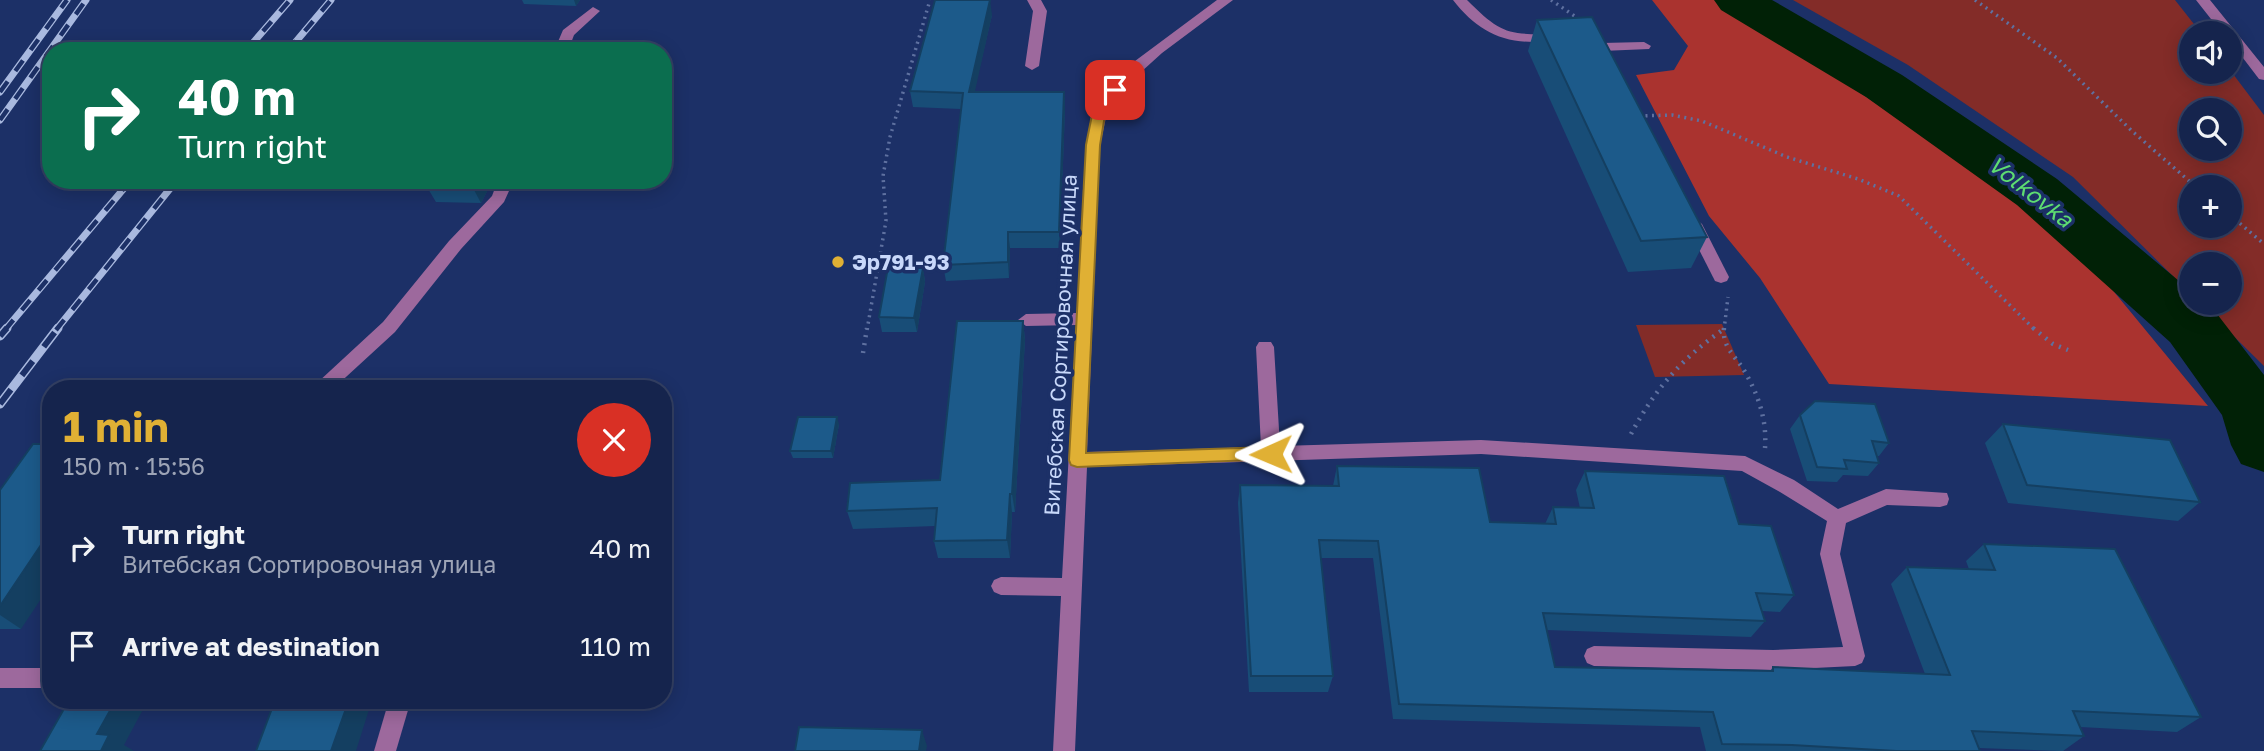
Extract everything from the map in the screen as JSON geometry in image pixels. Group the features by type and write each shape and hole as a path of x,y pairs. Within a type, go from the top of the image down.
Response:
{"street":[{"path":"1032,66 1040,10 1034,0"},
{"name":"Витебская Сортировочная улица","path":"1064,751 1093,145 1099,115 1115,90 1145,60 1226,0"},
{"path":"1460,0 1487,28 1499,36 1563,37"},
{"path":"2203,0 2220,21"},
{"path":"564,42 568,33 593,11"},
{"path":"1598,46 1644,46"},
{"path":"2242,49 2264,76"},
{"path":"332,380 389,327 455,245 499,198 502,189"},
{"path":"1689,215 1721,277"},
{"path":"1026,320 1084,319"},
{"path":"1265,347 1271,454"},
{"path":"1077,460 1481,447 1745,464 1837,518"},
{"path":"1837,518 1886,497 1940,499"},
{"path":"1594,656 1773,660 1855,656 1830,554 1837,518"},
{"path":"1001,586 1072,587"},
{"path":"0,678 42,678"},
{"path":"385,751 397,709"}],"path":[{"path":"863,354 886,222 883,176 890,137 930,0"},
{"path":"1551,0 1581,20 1598,46"},
{"path":"1975,0 2057,58 2132,131 2182,175"},
{"path":"1639,116 1671,114 1718,126 1789,158 1880,186 1899,197 2024,321 2053,344 2068,350"},
{"path":"2242,225 2264,244"},
{"path":"1721,277 1729,311 1724,329 1725,344 1753,384 1768,431 1762,473"},
{"path":"1619,456 1648,399 1667,376 1686,355 1724,329"}],"shaded area":[{"path":"1652,0 1737,0 1835,76 1989,179 2106,282 2208,406 1829,384 1760,278 1709,216 1636,75 1674,70 1688,46"},
{"path":"1793,0 2175,0 2192,21 2179,21 2179,84 2241,84 2264,115 2264,366 2212,315 2242,315 2242,252 2179,252 2179,282 2073,177 1908,65"},
{"path":"1722,324 1744,375 1655,377 1636,325"}],"building":[{"path":"935,0 990,0 969,92 1064,92 1059,232 1008,232 1008,262 943,265 963,93 910,91"},
{"path":"1592,17 1707,237 1641,241 1537,20"},
{"path":"888,267 923,268 914,318 879,317"},
{"path":"957,321 1023,321 1007,540 934,541 937,508 847,511 850,483 940,480"},
{"path":"1815,401 1875,404 1889,443 1872,441 1879,463 1844,460 1847,469 1817,467 1800,415"},
{"path":"798,417 837,417 831,451 790,451"},
{"path":"2003,424 2170,440 2200,502 2027,485"},
{"path":"33,444 42,444 42,543 0,606 0,490"},
{"path":"1337,466 1479,468 1490,522 1556,524 1553,507 1594,508 1585,471 1724,476 1739,524 1771,526 1794,595 1756,593 1765,621 1543,613 1555,667 1773,671 1773,667 1950,675 1907,567 1995,570 1984,544 2115,549 2201,717 2073,711 2084,736 1972,731 1980,751 1896,751 1722,744 1713,712 1399,704 1378,541 1319,540 1333,676 1251,676 1240,485 1339,486"},
{"path":"64,709 111,709 97,734 109,735 101,751 40,751"},
{"path":"272,709 346,709 331,751 256,751"},
{"path":"799,727 922,730 919,751 795,751"}],"waterway":[{"name":"Volkovka","path":"1738,0 1884,86 2037,192 2192,326 2252,407 2264,445"}],"railway":[{"path":"0,92 67,0"},
{"path":"56,42 86,0"},
{"path":"254,42 290,0"},
{"path":"296,42 331,0"},
{"path":"0,120 42,61"},
{"path":"5,330 123,189"},
{"path":"56,330 170,189"},
{"path":"0,336 7,328"},
{"path":"0,404 58,328"}],"place":[{"name":"Эр791-93","path":"838,262"}],"route":[{"path":"1115,90 1099,115 1093,145 1077,460 1198,454 1271,454"}]}
